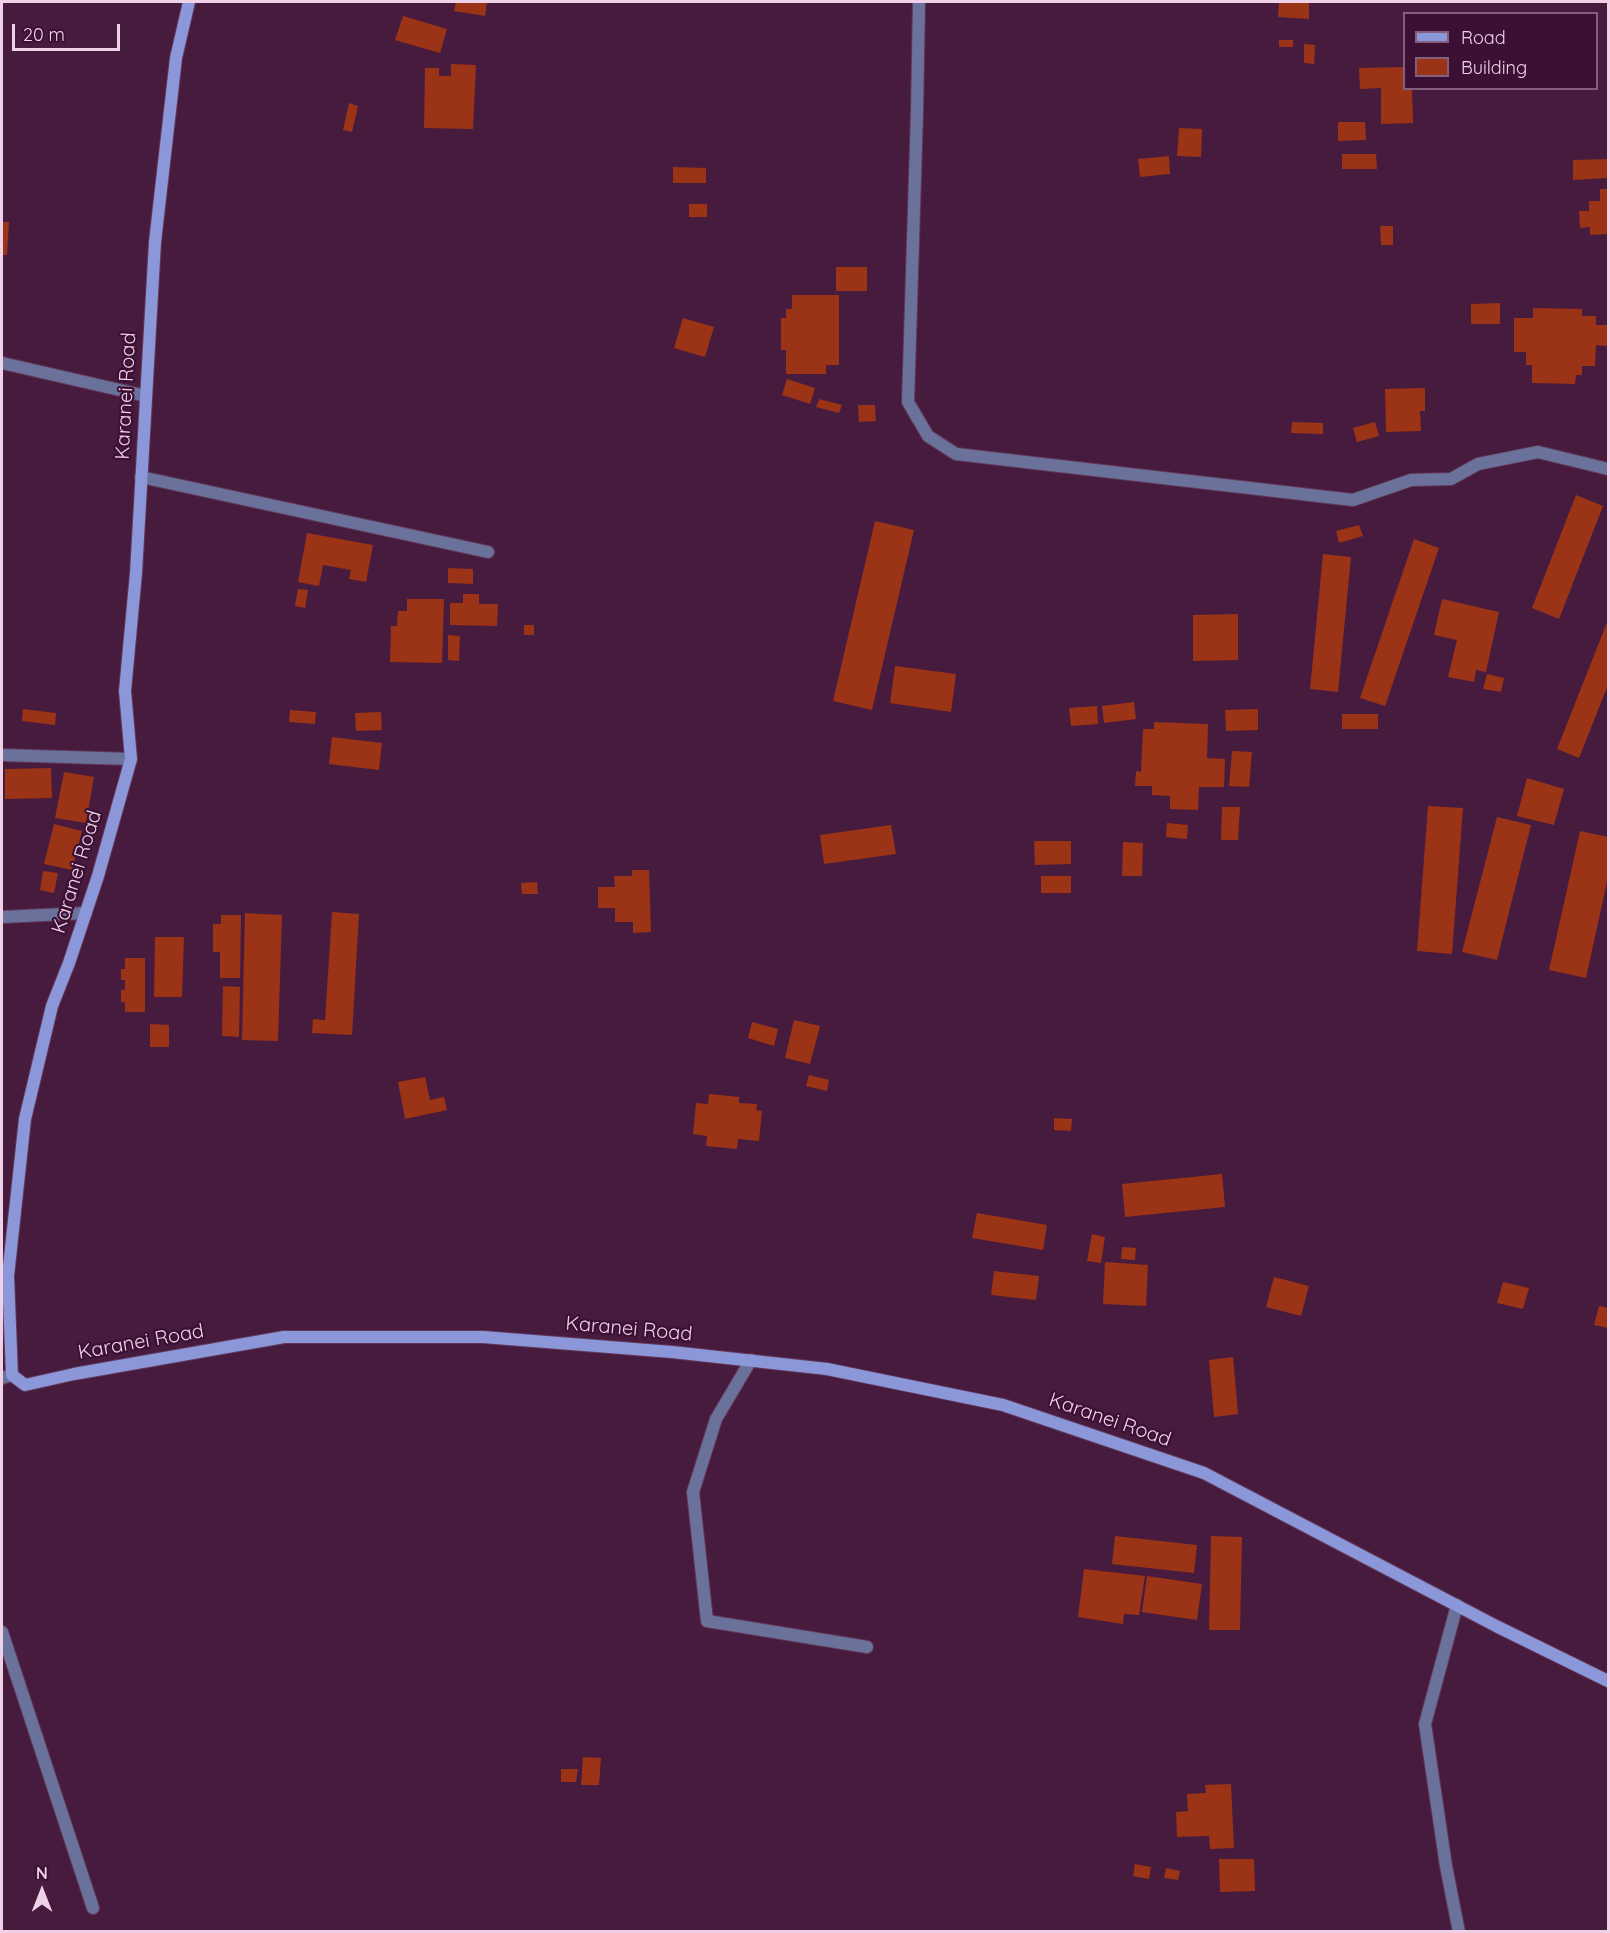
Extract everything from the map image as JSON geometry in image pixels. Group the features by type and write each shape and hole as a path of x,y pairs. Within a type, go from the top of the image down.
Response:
{"street":[{"name":"Karanei Road","path":"189,2 176,58 154,242 136,573 125,691 131,759 86,914 52,1006 25,1119 8,1276 7,1377 24,1385 285,1337 483,1337 672,1352 827,1369 1003,1405 1204,1473 1608,1681"},
{"path":"919,2 908,402 928,436 956,454 1353,500 1411,480 1451,479 1478,464 1538,452 1608,469"},
{"path":"2,363 146,396"},
{"path":"141,477 488,552"},
{"path":"2,755 131,759"},
{"path":"2,917 86,914"},
{"path":"751,1360 716,1419 693,1492 707,1621 867,1647"},
{"path":"1457,1605 1425,1724 1446,1866 1459,1932"},
{"path":"2,1632 93,1908"}],"building":[{"path":"456,2 487,2 485,16 454,11"},
{"path":"1279,2 1309,2 1309,19 1278,17"},
{"path":"403,16 447,29 440,53 395,40"},
{"path":"1279,40 1293,40 1293,47 1279,47"},
{"path":"1304,44 1315,45 1314,64 1304,63"},
{"path":"451,64 476,65 473,129 424,128 425,68 439,68 439,76 451,76"},
{"path":"1403,67 1403,90 1412,90 1413,123 1381,124 1381,88 1360,89 1359,68"},
{"path":"349,103 358,106 352,132 343,130"},
{"path":"1338,122 1365,122 1366,140 1338,141"},
{"path":"1179,128 1202,129 1201,157 1177,156"},
{"path":"1342,154 1376,154 1377,169 1342,169"},
{"path":"1169,156 1170,174 1140,177 1138,159"},
{"path":"1608,159 1608,178 1573,180 1573,160"},
{"path":"673,167 706,168 706,183 673,183"},
{"path":"1600,189 1608,189 1608,234 1590,235 1590,227 1580,228 1579,211 1589,211 1589,201 1600,201"},
{"path":"689,204 707,204 707,217 689,217"},
{"path":"2,222 9,222 7,255 2,255"},
{"path":"1380,226 1393,226 1393,245 1381,245"},
{"path":"836,267 867,267 867,291 836,291"},
{"path":"792,295 839,295 839,365 826,365 826,374 786,374 786,350 781,350 781,318 786,318 786,309 792,309"},
{"path":"1500,303 1500,324 1471,324 1471,304"},
{"path":"1533,308 1582,309 1582,316 1596,316 1596,325 1608,325 1607,346 1596,345 1595,366 1582,366 1582,375 1576,375 1575,384 1532,383 1532,365 1526,365 1526,352 1514,352 1514,318 1533,318"},
{"path":"683,318 714,327 705,357 674,348"},
{"path":"787,379 815,388 810,404 782,395"},
{"path":"1425,388 1425,411 1420,411 1421,431 1386,432 1385,389"},
{"path":"819,399 842,405 839,413 816,407"},
{"path":"858,405 875,405 876,421 859,422"},
{"path":"1292,422 1323,423 1323,434 1291,433"},
{"path":"1375,422 1379,436 1357,442 1353,428"},
{"path":"1576,495 1603,506 1559,619 1532,608"},
{"path":"875,521 914,530 872,710 833,701"},
{"path":"1359,525 1363,536 1339,543 1336,531"},
{"path":"307,533 373,545 366,582 349,579 351,570 323,565 319,586 298,582"},
{"path":"1414,539 1439,548 1385,706 1360,698"},
{"path":"1323,554 1351,557 1338,692 1310,689"},
{"path":"448,568 473,569 473,584 448,583"},
{"path":"298,589 308,590 305,608 295,606"},
{"path":"463,594 479,594 479,604 498,604 497,626 450,625 450,603 463,603"},
{"path":"407,599 444,599 442,663 390,662 391,626 397,626 398,611 407,611"},
{"path":"1442,599 1499,612 1486,672 1476,670 1474,682 1448,677 1457,640 1434,635"},
{"path":"1238,614 1238,660 1193,661 1193,615"},
{"path":"1608,620 1608,685 1579,758 1557,749"},
{"path":"524,625 534,625 534,635 524,635"},
{"path":"448,635 460,636 459,661 448,660"},
{"path":"895,666 956,674 951,712 890,703"},
{"path":"1487,674 1504,678 1501,692 1483,689"},
{"path":"1134,702 1136,719 1104,723 1102,706"},
{"path":"1097,706 1098,724 1071,726 1069,708"},
{"path":"23,709 56,713 55,725 22,721"},
{"path":"1258,709 1258,730 1226,731 1225,710"},
{"path":"290,710 316,712 315,724 289,722"},
{"path":"381,712 382,730 356,731 355,713"},
{"path":"1342,714 1378,714 1378,729 1342,729"},
{"path":"1154,722 1208,724 1207,758 1225,759 1224,787 1199,787 1198,810 1170,809 1170,796 1152,795 1152,786 1135,786 1136,771 1141,772 1143,729 1154,729"},
{"path":"332,737 382,743 379,770 329,764"},
{"path":"1232,751 1252,752 1249,787 1229,786"},
{"path":"51,768 52,798 5,799 5,769"},
{"path":"64,772 94,777 86,823 55,818"},
{"path":"1527,778 1564,789 1554,825 1517,816"},
{"path":"1428,806 1463,808 1452,954 1417,951"},
{"path":"1222,807 1240,807 1238,840 1221,840"},
{"path":"1497,817 1531,825 1497,960 1462,952"},
{"path":"1167,823 1188,825 1187,839 1166,837"},
{"path":"54,824 82,831 72,870 44,864"},
{"path":"891,825 896,854 824,864 820,835"},
{"path":"1580,831 1608,837 1608,877 1586,978 1549,970"},
{"path":"1034,841 1071,841 1071,864 1035,865"},
{"path":"1123,842 1143,843 1142,876 1122,876"},
{"path":"632,870 649,870 651,932 633,933 633,922 615,922 615,908 598,908 598,887 615,887 614,876 632,876"},
{"path":"43,871 58,873 54,893 40,890"},
{"path":"1041,876 1071,876 1071,893 1041,893"},
{"path":"537,882 538,894 522,894 521,883"},
{"path":"332,912 359,914 352,1035 312,1033 313,1019 325,1020"},
{"path":"245,913 282,915 278,1041 242,1040"},
{"path":"221,915 241,915 240,978 220,978 220,952 213,952 213,924 221,924"},
{"path":"155,937 184,937 182,997 154,997"},
{"path":"125,958 145,958 145,1012 125,1012 125,1002 121,1002 121,990 125,990 125,980 121,980 121,969 125,969"},
{"path":"223,986 240,987 239,1037 222,1036"},
{"path":"794,1020 820,1026 810,1064 785,1058"},
{"path":"752,1022 778,1029 774,1046 748,1038"},
{"path":"150,1024 169,1025 169,1047 150,1047"},
{"path":"809,1075 829,1080 827,1091 806,1086"},
{"path":"425,1077 430,1100 444,1097 447,1110 405,1119 398,1082"},
{"path":"709,1094 739,1097 739,1103 757,1104 756,1110 762,1111 759,1141 738,1139 737,1149 706,1146 707,1136 693,1134 696,1103 708,1104"},
{"path":"1054,1118 1072,1119 1071,1131 1054,1130"},
{"path":"1222,1174 1225,1207 1125,1217 1122,1184"},
{"path":"977,1213 1047,1225 1043,1250 972,1238"},
{"path":"1092,1234 1105,1237 1101,1263 1087,1261"},
{"path":"1122,1247 1136,1248 1135,1260 1121,1259"},
{"path":"1105,1262 1148,1265 1146,1306 1103,1304"},
{"path":"994,1271 1039,1276 1036,1300 991,1295"},
{"path":"1274,1277 1309,1286 1301,1316 1266,1307"},
{"path":"1503,1282 1529,1288 1523,1309 1497,1303"},
{"path":"1599,1306 1608,1308 1608,1328 1594,1325"},
{"path":"1233,1357 1238,1414 1214,1417 1209,1360"},
{"path":"1115,1536 1197,1545 1194,1573 1112,1564"},
{"path":"1211,1536 1242,1537 1240,1630 1209,1630"},
{"path":"1084,1569 1145,1576 1139,1615 1124,1614 1123,1624 1078,1617"},
{"path":"1147,1576 1202,1584 1197,1620 1142,1612"},
{"path":"583,1757 601,1758 599,1785 581,1785"},
{"path":"561,1769 578,1769 576,1782 561,1782"},
{"path":"1231,1784 1234,1848 1210,1849 1209,1836 1177,1837 1176,1812 1188,1811 1187,1794 1206,1793 1205,1785"},
{"path":"1219,1859 1254,1859 1255,1891 1220,1892"},
{"path":"1135,1864 1151,1867 1149,1879 1133,1876"},
{"path":"1166,1868 1180,1871 1178,1880 1164,1878"}]}
